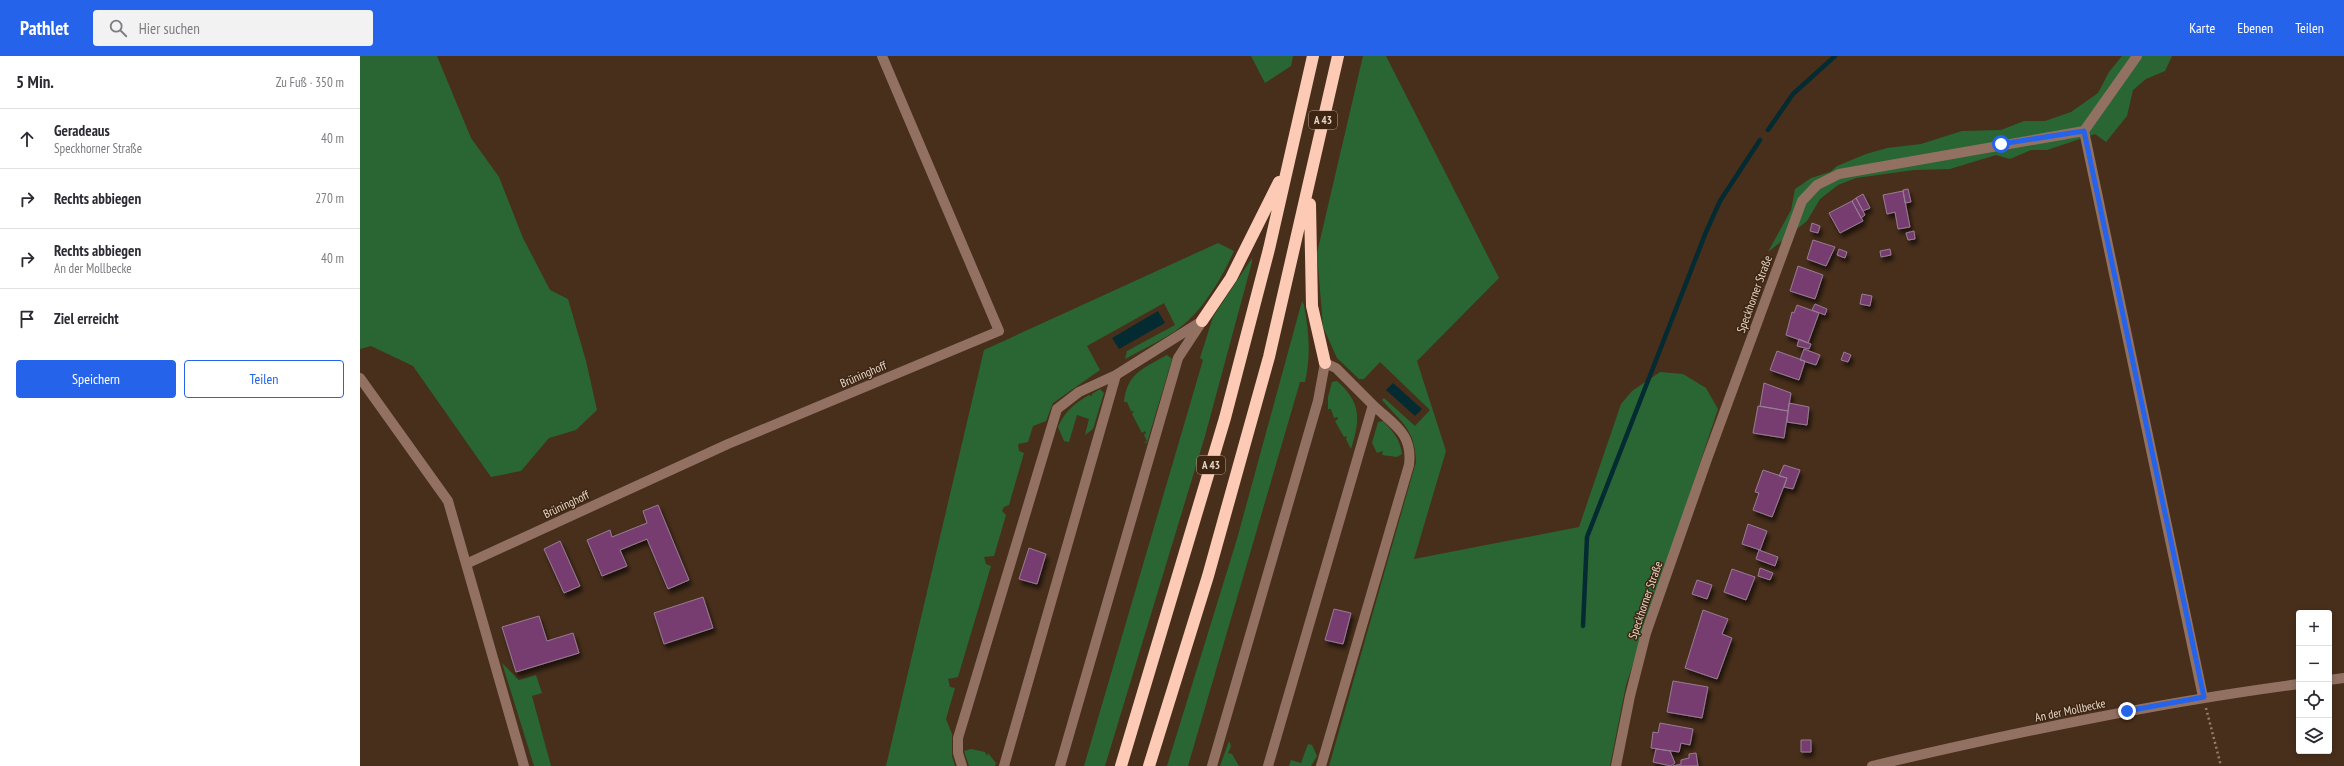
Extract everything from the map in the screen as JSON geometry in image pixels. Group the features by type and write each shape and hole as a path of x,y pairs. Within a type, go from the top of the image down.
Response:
{"highway":[{"name":"A 43","path":"1121,766 1225,418 1269,249 1313,56"},
{"name":"A 43","path":"1149,766 1208,576 1269,357 1338,56"},
{"path":"1202,321 1235,271 1289,161"},
{"path":"1309,185 1312,306 1325,363"}],"street":[{"name":"Brüninghoff","path":"466,564 728,444 999,331 882,56"},
{"path":"2137,56 2084,131 2204,697"},
{"name":"Speckhorner Straße","path":"1616,766 1630,696 1646,632 1707,459 1802,201 1817,185 1839,174 2084,131"},
{"path":"962,766 958,753 958,738 1057,409 1079,392 1116,375 1202,321"},
{"path":"1060,766 1178,358 1202,321"},
{"path":"1212,766 1318,401 1325,363 1336,368 1405,435 1411,452 1409,465 1321,766"},
{"path":"1004,766 1116,375"},
{"path":"360,378 448,501 524,766"},
{"path":"1268,766 1373,405"},
{"path":"2332,680 2344,678"},
{"name":"An der Mollbecke","path":"1872,766 2120,713 2204,697 2296,684"}],"path":[{"path":"2204,697 2221,766"}],"green space":[{"path":"360,56 437,56 471,138 499,177 523,238 550,290 568,299 586,361 597,410 576,430 549,438 521,471 491,477 413,366 371,346 360,349"},
{"path":"1251,56 1293,56 1291,66 1265,83"},
{"path":"1363,56 1386,56 1499,278 1417,361 1446,451 1414,559 1579,527 1621,404 1632,391 1660,372 1683,374 1706,388 1718,409 1626,685 1610,766 1329,766 1416,462 1415,451 1410,434 1406,427 1382,400 1384,398 1415,426 1430,410 1380,362 1364,379 1359,379 1337,358 1323,327 1317,253"},
{"path":"2122,56 2172,56 2165,71 2146,79 2133,90 2127,116 2106,142 2095,134 2047,150 2031,150 2010,159 1996,155 1950,169 1914,170 1856,178 1838,185 1820,199 1807,221 1768,252 1791,210 1795,189 1811,178 1830,172 1837,166 1866,154 1887,148 1921,144 1962,131 2001,130 2024,121 2045,121 2071,112 2098,93 2109,72"},
{"path":"1218,243 1234,251 1216,285 1193,316 1174,332 1125,359 1127,351 1175,325 1164,303 1087,346 1100,370 1053,403 1046,421 1033,426 1028,442 1018,444 1019,451 1024,453 1009,505 1004,507 1002,511 1006,515 994,556 984,557 986,564 991,566 958,677 948,679 950,687 955,688 946,719 952,734 952,756 955,766 886,766 984,350"},
{"path":"1252,258 1205,436 1105,766 1084,766 1203,360 1200,358 1213,317"},
{"path":"1302,301 1306,315 1309,344 1305,382 1300,382 1188,766 1167,766 1237,539"},
{"path":"1167,355 1172,359 1147,443 1144,443 1147,441 1144,435 1146,433 1145,431 1142,433 1132,414 1134,411 1131,411 1127,402 1124,402 1126,392 1129,384 1138,372"},
{"path":"1337,381 1351,397 1357,412 1356,429 1351,449 1346,439 1347,436 1344,437 1335,421 1338,419 1337,417 1334,418 1331,409 1328,409 1328,397 1332,382"},
{"path":"1100,389 1104,393 1093,429 1085,435 1089,419 1077,415 1069,442 1064,441 1058,427 1070,408 1089,395 1092,396 1092,394"},
{"path":"1383,421 1393,432 1400,444 1402,454 1397,457 1382,455 1383,451 1377,453 1372,443 1378,422"},
{"path":"502,663 519,680 536,675 542,693 532,696 551,766 534,766"},
{"path":"1229,741 1231,746 1228,753 1232,754 1239,766 1220,766"},
{"path":"1308,744 1312,745 1317,756 1311,766 1289,766 1291,760 1301,763"},
{"path":"971,749 985,752 987,756 988,753 996,763 995,766 969,766 964,751"}],"water":[{"path":"1158,311 1165,323 1119,349 1112,338"},
{"path":"1393,383 1422,409 1415,416 1386,390"}],"building":[{"path":"1908,189 1911,202 1905,203 1903,190"},
{"path":"1903,191 1910,227 1898,229 1895,212 1887,214 1883,195"},
{"path":"1863,194 1870,208 1863,211 1856,198"},
{"path":"1856,198 1865,215 1861,218 1852,201"},
{"path":"1852,201 1863,221 1840,233 1829,213"},
{"path":"1812,223 1820,226 1818,233 1810,231"},
{"path":"1914,231 1915,239 1908,240 1906,233"},
{"path":"1813,240 1835,247 1826,266 1807,259"},
{"path":"1839,249 1847,252 1845,258 1837,255"},
{"path":"1890,249 1891,255 1881,257 1880,251"},
{"path":"1798,266 1823,275 1815,299 1790,291"},
{"path":"1862,294 1872,296 1870,306 1860,304"},
{"path":"1815,304 1827,309 1825,315 1812,310"},
{"path":"1797,305 1819,313 1808,343 1786,335 1792,312 1794,313"},
{"path":"1799,339 1811,344 1809,349 1797,346"},
{"path":"1804,349 1820,355 1816,365 1800,360"},
{"path":"1777,351 1805,361 1799,380 1770,370"},
{"path":"1844,352 1851,355 1848,362 1841,360"},
{"path":"1764,383 1791,393 1788,411 1760,406"},
{"path":"1789,403 1809,407 1807,425 1787,422"},
{"path":"1758,406 1788,411 1784,438 1753,433"},
{"path":"1784,465 1800,470 1793,489 1784,487 1787,478 1779,476"},
{"path":"1763,470 1787,478 1772,517 1753,510 1759,493 1755,492"},
{"path":"658,505 689,580 668,589 647,539 620,550 627,566 602,576 587,540 610,530 612,537 647,523 643,511"},
{"path":"1748,524 1767,531 1760,550 1742,544"},
{"path":"560,541 580,586 564,593 544,549"},
{"path":"1029,548 1046,554 1037,584 1019,579"},
{"path":"1759,550 1778,557 1775,566 1756,559"},
{"path":"1760,568 1773,573 1770,580 1758,576"},
{"path":"1732,569 1755,577 1746,600 1724,592"},
{"path":"1697,580 1712,585 1707,599 1692,594"},
{"path":"703,597 713,628 664,644 654,613"},
{"path":"1334,609 1351,613 1343,644 1325,640"},
{"path":"1703,610 1728,619 1722,634 1732,638 1717,679 1685,668"},
{"path":"539,616 547,641 573,633 579,653 516,672 502,627"},
{"path":"1673,681 1708,687 1702,718 1667,712"},
{"path":"1660,723 1693,729 1690,745 1681,743 1679,752 1651,748 1653,732 1658,733"},
{"path":"1801,740 1811,740 1811,752 1801,752"},
{"path":"1656,749 1670,751 1675,763 1671,766 1653,762"},
{"path":"1696,753 1698,766 1673,766 1681,764 1681,760 1689,758 1689,754"}],"waterway":[{"path":"1768,130 1793,94 1835,56"},
{"path":"1583,626 1587,537 1706,232 1720,201 1760,140"}],"route":[{"path":"2001,144 2084,131 2204,697 2127,711"}]}
